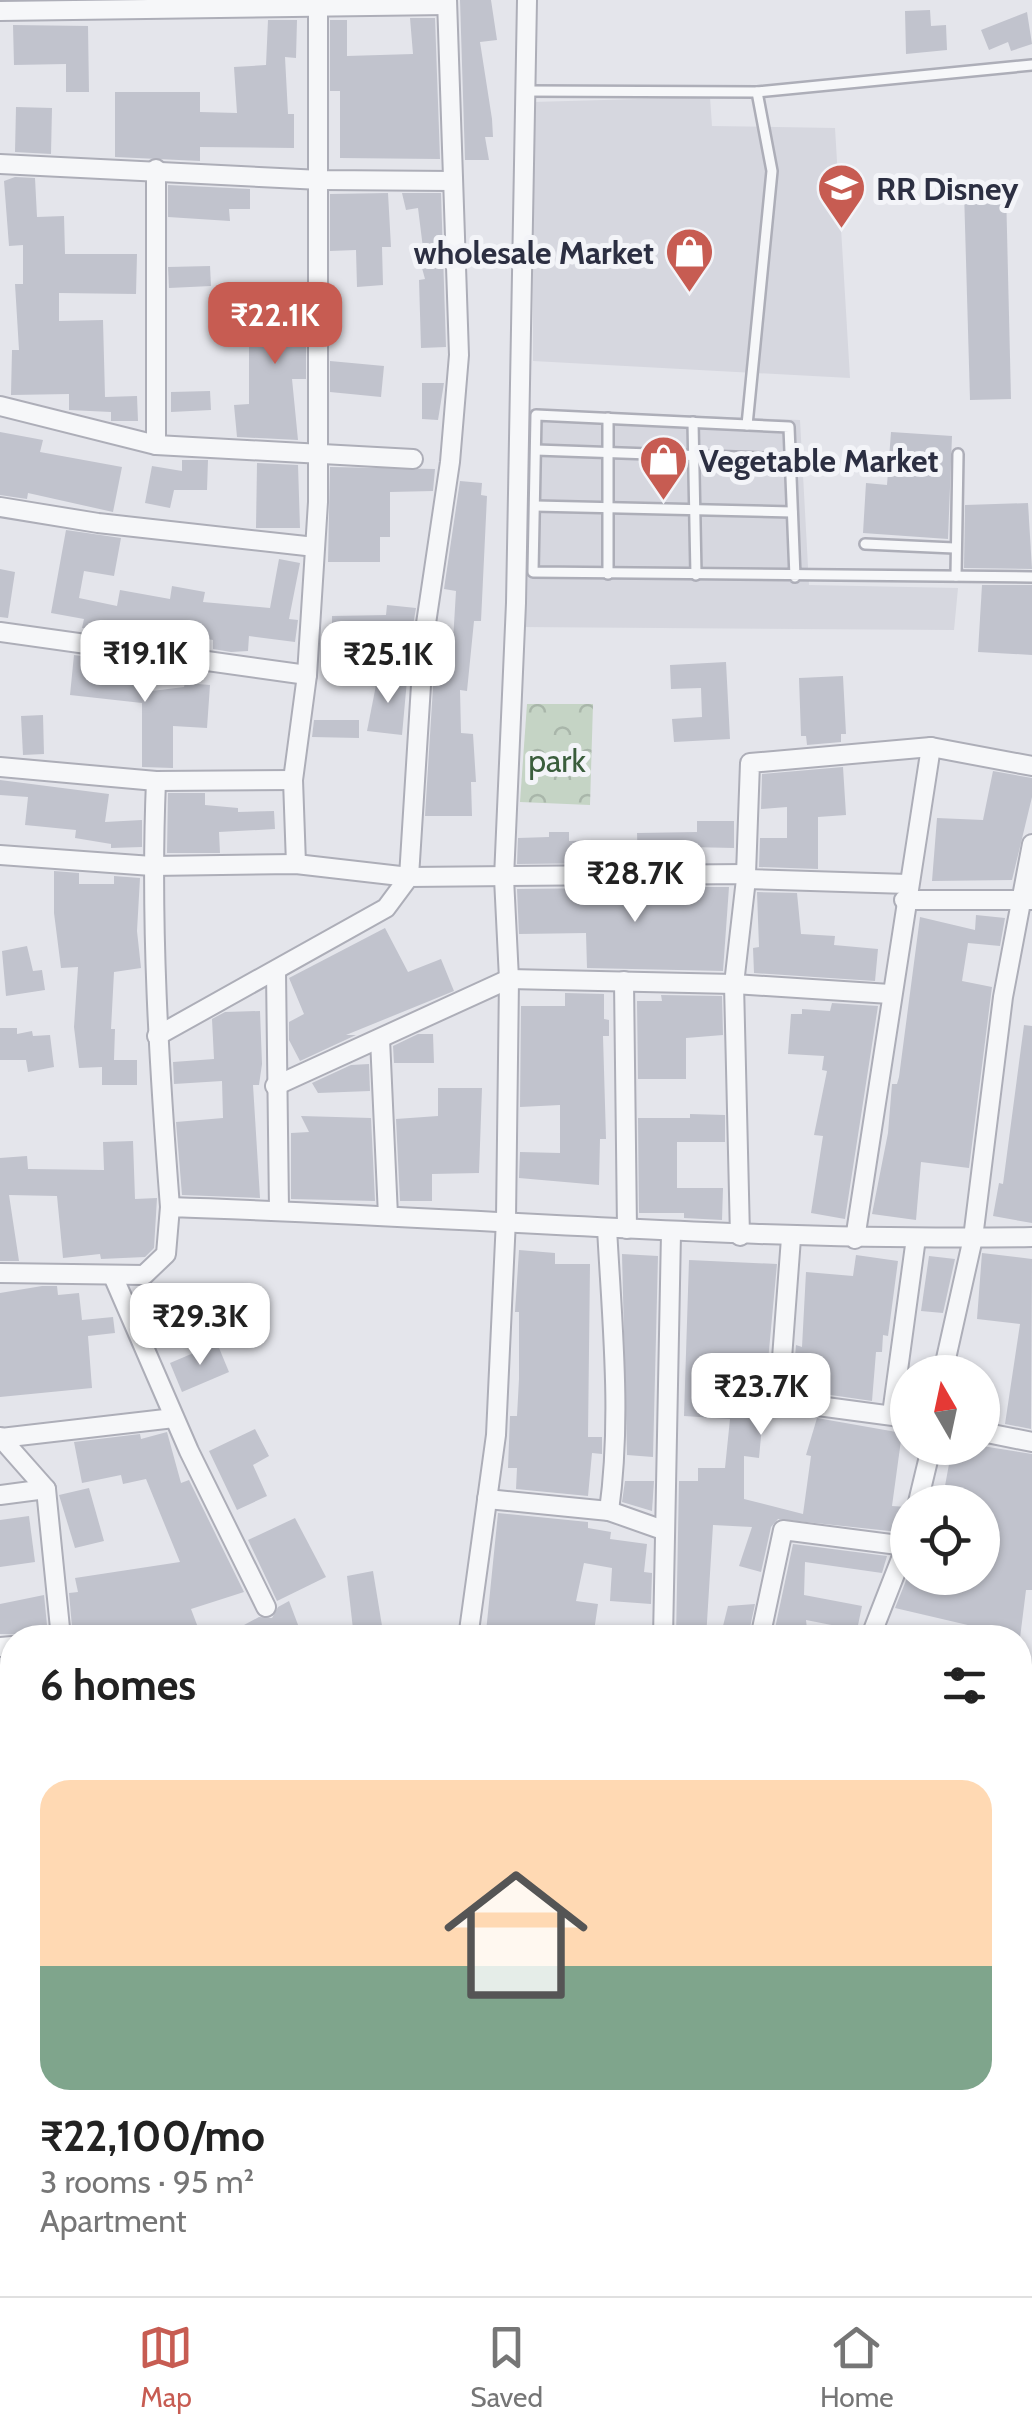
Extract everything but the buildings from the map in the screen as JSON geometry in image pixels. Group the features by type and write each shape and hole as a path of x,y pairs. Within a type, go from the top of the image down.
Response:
{"street":[{"path":"470,1625 496,1435 506,1219 509,979 504,878 516,603 527,0"},
{"path":"0,12 447,2 459,355 450,462 424,638 409,877 386,908 157,1036"},
{"path":"296,864 293,780 308,675 319,452 318,5"},
{"path":"0,164 321,180 454,181"},
{"path":"156,169 156,445"},
{"path":"0,406 156,445 412,459"},
{"path":"0,507 98,523 316,547"},
{"path":"0,632 308,675"},
{"path":"740,1236 734,984 746,877 750,763 931,746 1032,766"},
{"path":"855,1239 931,746"},
{"path":"0,767 156,781 293,780"},
{"path":"0,1274 144,1275 166,1254 170,1206 157,1036 152,866 156,781"},
{"path":"947,1355 973,1238 1032,844"},
{"path":"0,855 152,866 296,864 409,877 746,877 1025,900"},
{"path":"276,972 279,1210"},
{"path":"275,1086 509,979 734,984 890,994"},
{"path":"624,980 627,1230"},
{"path":"380,1040 388,1216"},
{"path":"170,1206 506,1219 791,1238 1032,1237"},
{"path":"607,1228 614,1395 614,1473 609,1512"},
{"path":"663,1625 672,1233"},
{"path":"791,1238 780,1385 788,1402 805,1408 890,1415"},
{"path":"905,1355 916,1238"},
{"path":"113,1276 174,1418 266,1607"},
{"path":"0,1437 174,1418"},
{"path":"1000,1436 1032,1442"},
{"path":"0,1437 46,1490 60,1625"},
{"path":"0,1496 46,1490"},
{"path":"487,1499 609,1512 663,1530"},
{"path":"763,1625 783,1530 890,1541"},
{"path":"875,1625 890,1587"}],"lane":[{"path":"526,91 757,92 1032,65"},
{"path":"747,425 772,172 757,92"},
{"path":"795,577 789,427 536,415 533,572 795,577 1032,577"},
{"path":"608,418 608,574"},
{"path":"694,422 696,575"},
{"path":"536,450 790,459"},
{"path":"956,576 958,454"},
{"path":"534,506 792,512"},
{"path":"865,544 954,548"}],"shaded area":[{"name":"wholesale Market","path":"710,97 712,126 835,128 850,378 533,361 533,102"},
{"name":"Vegetable Market","path":"526,409 800,420 809,585 958,588 954,630 521,627"}],"green space":[{"name":"park","path":"527,704 593,704 590,805 520,802"}],"place":[{"name":"RR Disney","path":"841,230"},
{"name":"wholesale Market","path":"689,294"},
{"name":"Vegetable Market","path":"664,502"}]}
